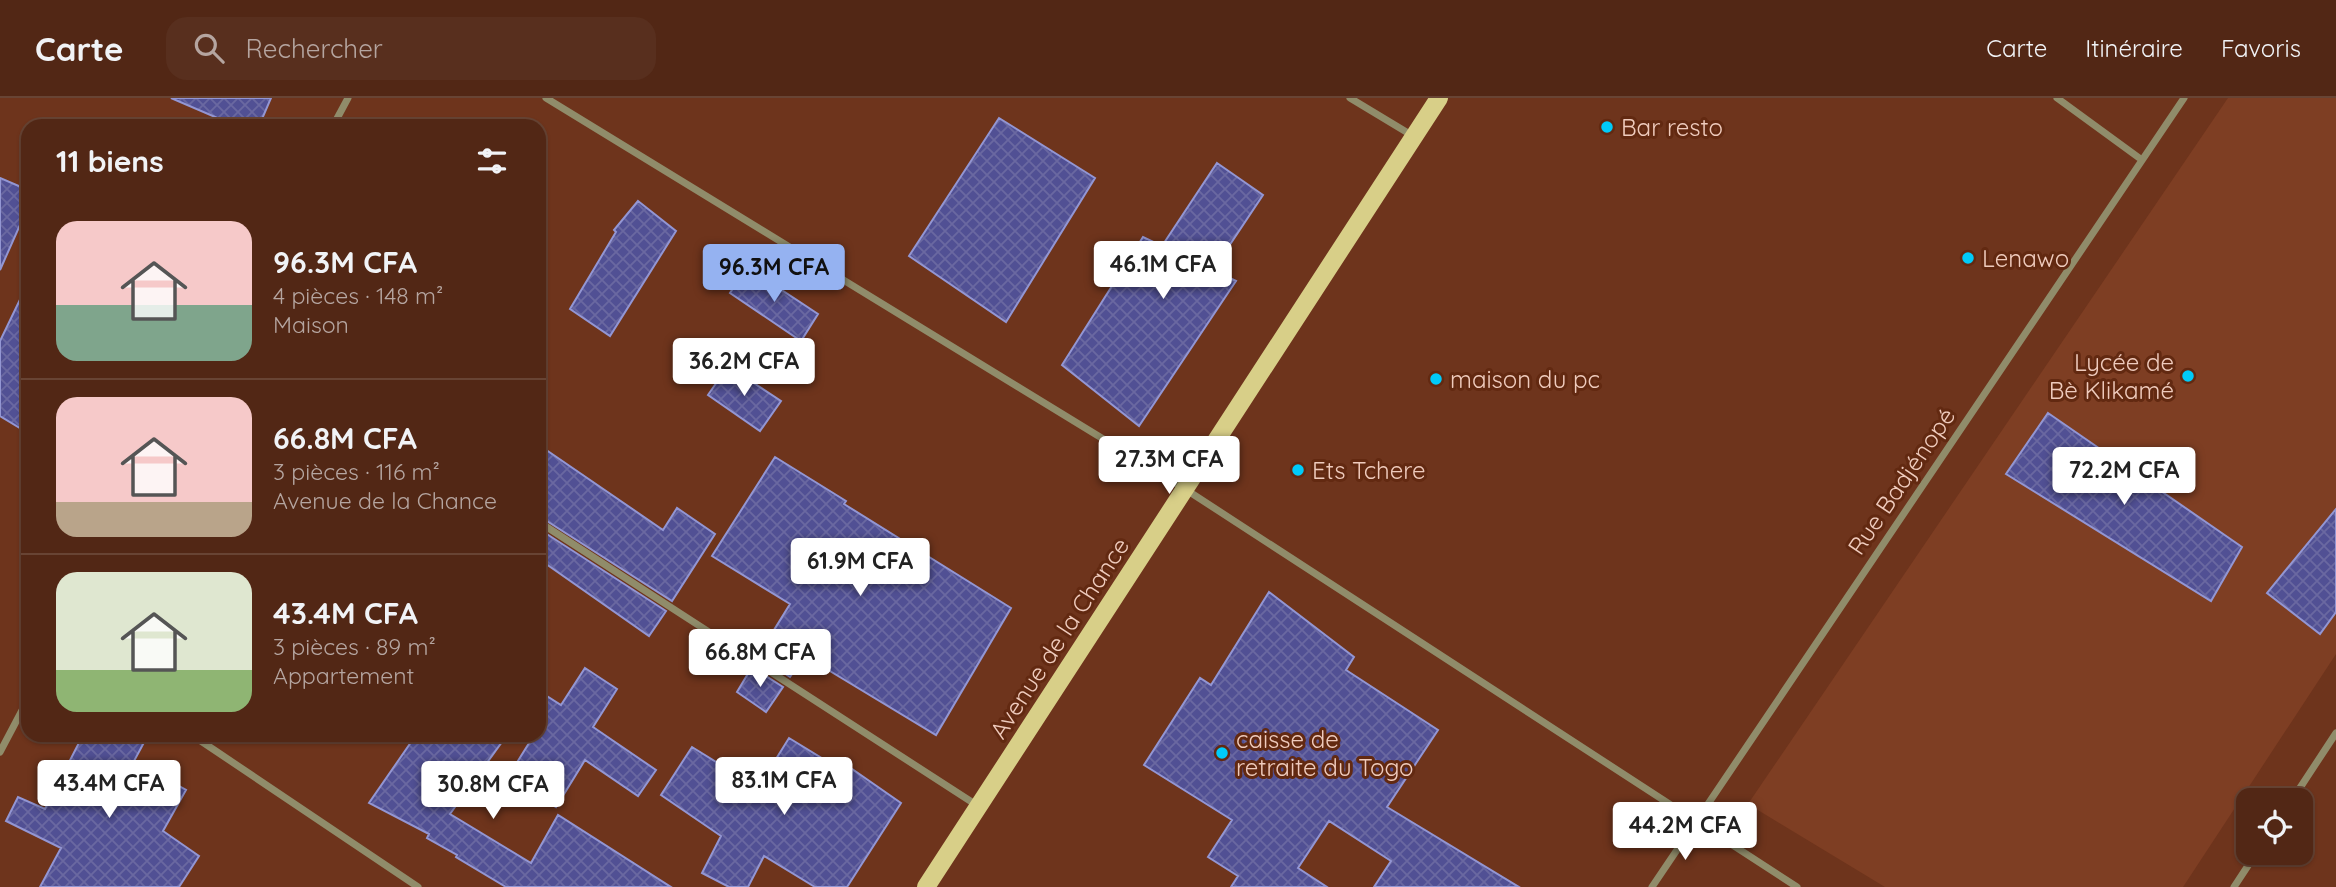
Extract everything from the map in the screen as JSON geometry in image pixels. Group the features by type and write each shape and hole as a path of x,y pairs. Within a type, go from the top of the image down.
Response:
{"main road":[{"name":"Avenue de la Chance","path":"926,887 1439,98"}],"street":[{"path":"337,119 348,98"},
{"path":"546,98 1185,489 1797,887"},
{"path":"1350,98 1413,136"},
{"path":"2057,98 2142,160"},
{"name":"Rue Badjénopé","path":"1652,887 2184,98"},
{"path":"546,527 978,806"},
{"path":"0,752 21,712"},
{"path":"2300,788 2336,733"},
{"path":"202,742 418,887"},
{"path":"2234,887 2248,865"}],"shaded area":[{"name":"Lycée de Bè Klikamé","path":"2228,98 2336,98 2336,654 2248,788 2236,788 2236,806 2183,887 1885,887 1748,804"}],"building":[{"path":"171,98 271,98 262,119 220,119"},
{"path":"999,118 1095,178 1006,322 909,256"},
{"path":"1217,163 1263,195 1213,270 1236,281 1139,426 1062,365 1143,237 1162,246"},
{"path":"0,178 21,187 21,223 0,270"},
{"path":"638,201 676,231 610,336 570,309 616,232 614,230"},
{"path":"747,267 818,314 801,341 730,293"},
{"path":"21,298 21,429 0,416 0,341"},
{"path":"728,366 781,401 760,431 708,395"},
{"path":"2048,413 2242,547 2211,601 2006,474"},
{"path":"546,450 663,530 677,508 715,534 672,601 546,520"},
{"path":"775,457 846,501 844,504 1011,608 936,735 805,656 790,677 758,656 790,604 712,556"},
{"path":"2336,509 2336,612 2320,634 2267,593"},
{"path":"546,534 666,611 649,636 546,564"},
{"path":"1269,592 1354,657 1346,670 1438,730 1387,807 1519,887 1374,887 1391,861 1329,821 1298,868 1327,887 1231,887 1238,876 1208,857 1232,820 1144,765 1200,678 1211,685"},
{"path":"752,667 783,687 766,712 737,692"},
{"path":"585,668 617,689 593,727 656,770 638,796 585,760 556,807 508,777 530,742 546,742 546,695 561,705"},
{"path":"789,738 838,768 842,762 901,803 847,887 815,887 764,856 748,887 729,887 702,873 721,836 661,795 692,747 758,788"},
{"path":"79,742 144,742 134,761 186,790 163,831 199,856 179,887 40,887 61,848 6,821 18,797 45,809"},
{"path":"411,742 502,742 450,814 531,863 558,815 671,887 506,887 427,838 429,834 369,803"}],"place":[{"name":"Bar resto","path":"1607,127"},
{"name":"Lenawo","path":"1968,258"},
{"name":"Lycée de Bè Klikamé","path":"2188,376"},
{"name":"maison du pc","path":"1436,379"},
{"name":"Ets Tchere","path":"1298,470"},
{"name":"caisse de retraite du Togo","path":"1222,753"}]}
